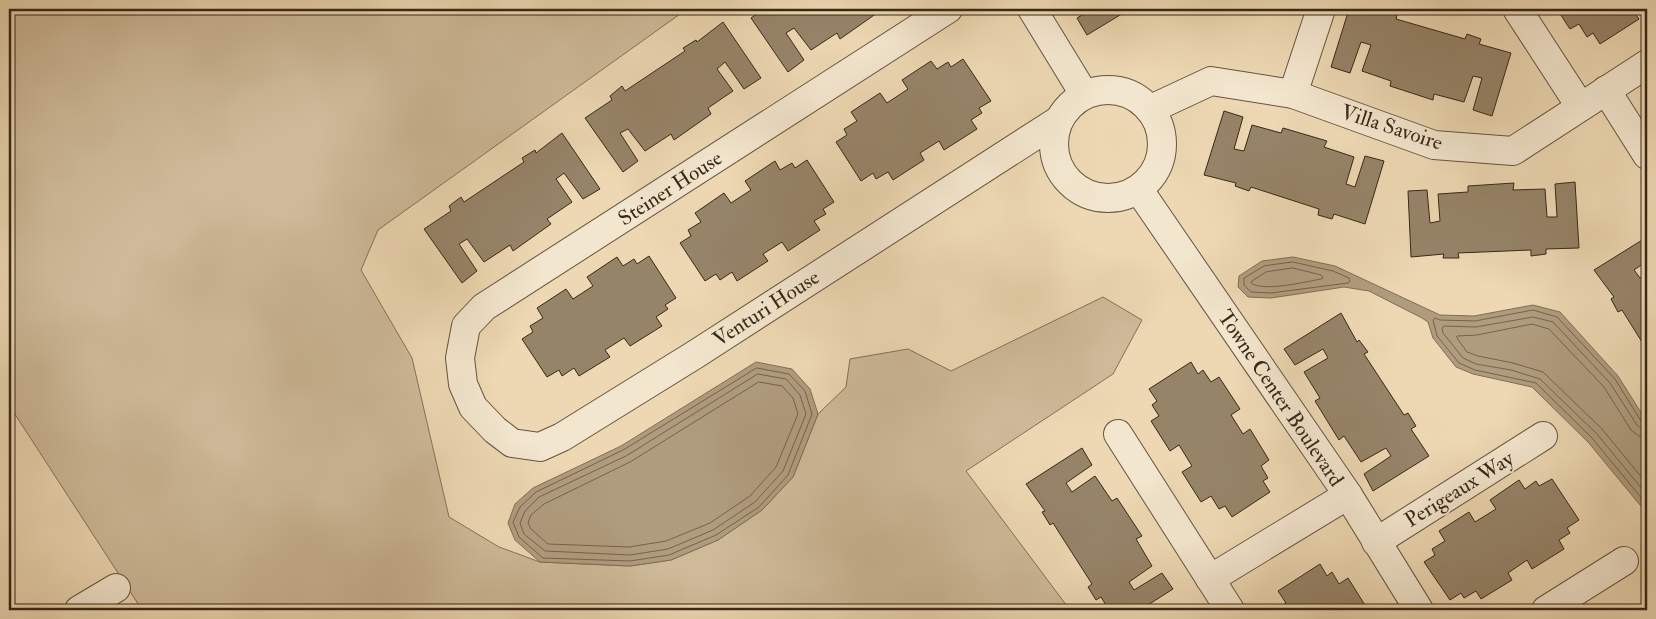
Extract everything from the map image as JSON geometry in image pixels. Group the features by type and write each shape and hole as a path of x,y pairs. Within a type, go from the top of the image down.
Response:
{"street":[{"name":"Steiner House","path":"473,407 463,384 460,358 466,326 484,307 948,9"},
{"path":"1032,9 1084,94"},
{"path":"1293,94 1321,9"},
{"path":"1517,9 1580,106"},
{"name":"Villa Savoire","path":"1151,109 1211,81 1293,94 1434,145 1513,151 1647,64"},
{"path":"1108,89 1132,94 1151,109 1163,137 1162,145 1158,167 1139,190 1120,198 1100,198 1080,191 1065,178 1056,159 1054,140 1058,120 1069,105 1084,94 1108,89"},
{"path":"1606,90 1647,155"},
{"name":"Venturi House","path":"473,407 495,430 512,443 540,447 562,437 1058,120"},
{"name":"Towne Center Boulevard","path":"1139,190 1348,495 1419,610"},
{"path":"1118,434 1230,610"},
{"name":"Perigeaux Way","path":"1376,542 1543,436"},
{"path":"1210,578 1348,495"},
{"path":"1546,610 1624,561"},
{"path":"79,610 116,588"}],"shaded area":[{"path":"9,9 687,9 378,230 361,270 412,358 449,517 499,547 540,562 630,566 671,560 718,540 762,510 793,477 818,414 846,387 850,359 908,349 951,371 1103,297 1142,320 1113,374 966,471 1070,610 142,610 9,405"}],"water":[{"path":"1293,257 1335,266 1440,315 1474,316 1533,305 1560,312 1618,376 1647,422 1647,507 1640,505 1588,442 1532,387 1473,374 1456,367 1433,338 1428,322 1422,318 1369,291 1344,287 1271,298 1248,297 1238,287 1239,276 1262,261"},
{"path":"756,362 792,369 810,389 818,414 793,477 762,510 718,540 671,560 630,566 540,562 515,540 508,523 515,504 533,488 621,446"}],"building":[{"path":"764,9 875,9 877,13 840,39 837,33 811,50 794,28 786,33 804,60 788,72 751,18"},
{"path":"1092,9 1130,9 1087,35 1077,18"},
{"path":"1349,9 1367,9 1382,14 1382,11 1397,15 1396,19 1465,39 1467,34 1481,39 1479,44 1511,53 1492,116 1473,110 1482,78 1473,76 1464,102 1434,94 1433,100 1390,86 1391,81 1362,71 1371,45 1361,42 1350,73 1331,67"},
{"path":"1557,9 1632,9 1639,19 1600,44 1593,33 1587,37 1579,24 1570,29"},
{"path":"723,22 761,78 744,89 725,62 717,69 733,91 708,108 711,114 674,140 671,134 645,151 628,129 620,133 638,161 623,172 585,118 612,100 610,96 622,86 625,91 685,51 683,48 696,40 697,42"},
{"path":"963,59 991,101 979,108 982,113 971,120 977,129 944,150 939,141 920,153 924,160 893,180 888,172 876,179 873,173 861,181 836,142 847,135 844,129 857,121 851,112 880,93 887,103 908,89 902,80 931,61 937,69 948,62 951,67"},
{"path":"1224,111 1243,117 1234,149 1244,151 1252,125 1281,133 1283,128 1327,141 1324,147 1354,157 1346,184 1355,187 1365,156 1384,161 1365,224 1334,214 1332,219 1318,215 1319,209 1251,187 1249,191 1235,186 1236,183 1204,175"},
{"path":"562,133 600,189 583,199 564,173 556,179 572,202 547,219 551,224 513,251 510,245 484,262 467,239 459,244 477,271 462,283 424,229 451,211 449,206 461,197 464,202 524,162 522,158 535,150 536,153"},
{"path":"807,160 834,202 823,209 826,214 814,221 820,230 788,251 782,242 763,254 768,261 737,281 732,272 720,280 716,274 705,281 680,243 691,236 688,230 701,222 695,213 724,193 731,203 751,190 745,181 775,161 780,170 792,163 795,168"},
{"path":"1575,182 1579,248 1546,249 1546,254 1531,256 1531,250 1458,253 1459,258 1443,258 1444,254 1411,257 1408,191 1427,190 1430,223 1440,221 1438,194 1468,192 1468,186 1514,183 1513,190 1545,189 1547,217 1557,217 1555,184"},
{"path":"1647,237 1647,261 1634,270 1640,278 1647,273 1647,350 1622,310 1618,312 1611,299 1614,297 1594,270"},
{"path":"649,256 676,298 665,305 668,309 656,317 662,326 630,346 624,338 605,350 610,357 579,376 574,368 562,376 559,370 547,377 522,339 533,332 530,326 543,318 537,308 566,289 573,299 593,286 587,277 617,257 623,266 634,259 637,264"},
{"path":"1341,313 1357,342 1359,340 1368,352 1364,354 1404,415 1408,413 1416,426 1411,429 1429,456 1373,491 1364,474 1391,456 1386,448 1361,462 1344,436 1339,440 1315,401 1320,398 1304,372 1328,358 1323,349 1295,365 1284,349"},
{"path":"1191,362 1198,374 1203,370 1211,382 1219,377 1240,409 1231,415 1243,434 1250,429 1269,460 1261,466 1268,478 1263,481 1270,492 1232,517 1225,506 1219,509 1211,496 1201,502 1182,472 1192,466 1179,445 1170,451 1151,421 1159,416 1152,405 1157,401 1149,389"},
{"path":"1082,448 1092,465 1066,483 1072,492 1095,476 1112,501 1117,498 1142,536 1136,539 1152,566 1129,582 1134,590 1162,573 1173,589 1140,610 1109,610 1101,597 1096,600 1088,587 1092,584 1053,523 1050,525 1042,512 1045,511 1026,484"},
{"path":"1552,479 1579,520 1567,528 1570,533 1559,540 1564,549 1532,569 1527,560 1508,573 1512,580 1481,599 1476,591 1464,598 1461,593 1450,600 1424,562 1435,555 1432,549 1445,541 1439,531 1469,512 1475,522 1496,509 1490,500 1519,480 1525,489 1536,481 1539,486"},
{"path":"1320,564 1327,576 1332,572 1339,584 1348,578 1368,610 1283,610 1281,606 1286,603 1278,591"}]}
